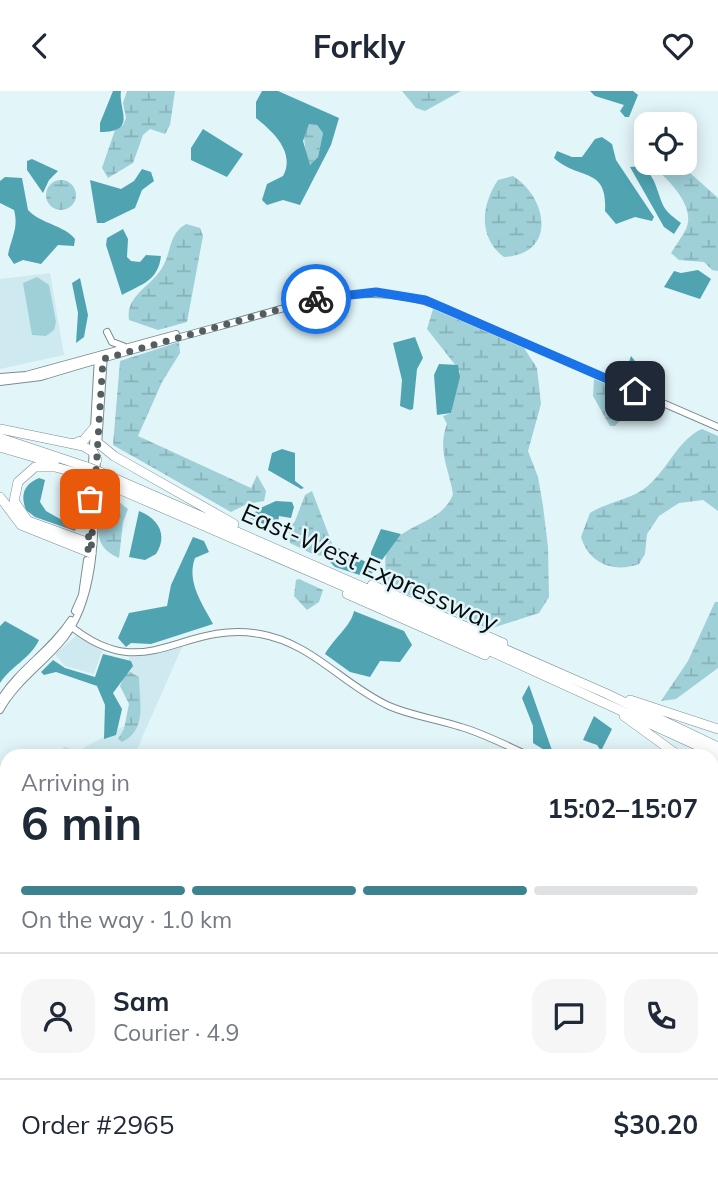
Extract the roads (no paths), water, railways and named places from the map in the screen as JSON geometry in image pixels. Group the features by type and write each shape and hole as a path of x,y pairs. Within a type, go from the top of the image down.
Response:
{"highway":[{"path":"73,443 84,440 94,428"},
{"path":"0,429 73,443 93,458"},
{"name":"East-West Expressway","path":"0,438 93,458"},
{"name":"East-West Expressway","path":"0,447 93,458"},
{"path":"90,548 28,521 14,501 18,482 35,467 55,467 114,456 262,541"},
{"name":"East-West Expressway","path":"93,458 100,476 306,571 605,693 718,747"},
{"name":"East-West Expressway","path":"100,476 334,573 412,600 488,635 529,664 608,704 686,749"},
{"path":"0,497 21,526 90,548"},
{"path":"605,693 718,729"},
{"path":"608,704 669,749"}],"street":[{"path":"0,380 101,357 329,295 376,292 407,296 452,311 718,427"},
{"path":"0,380 41,377 85,364 129,346 233,322"},
{"path":"107,332 115,344 129,346"},
{"path":"0,710 15,687 58,646 82,595 90,548 97,371 101,357"},
{"path":"93,458 101,357"},
{"path":"85,364 97,371"},
{"path":"0,700 19,675 70,625"},
{"path":"70,625 99,646 129,654 147,653 216,633 249,632 270,636 311,653 391,707 460,726 514,749"}]}
